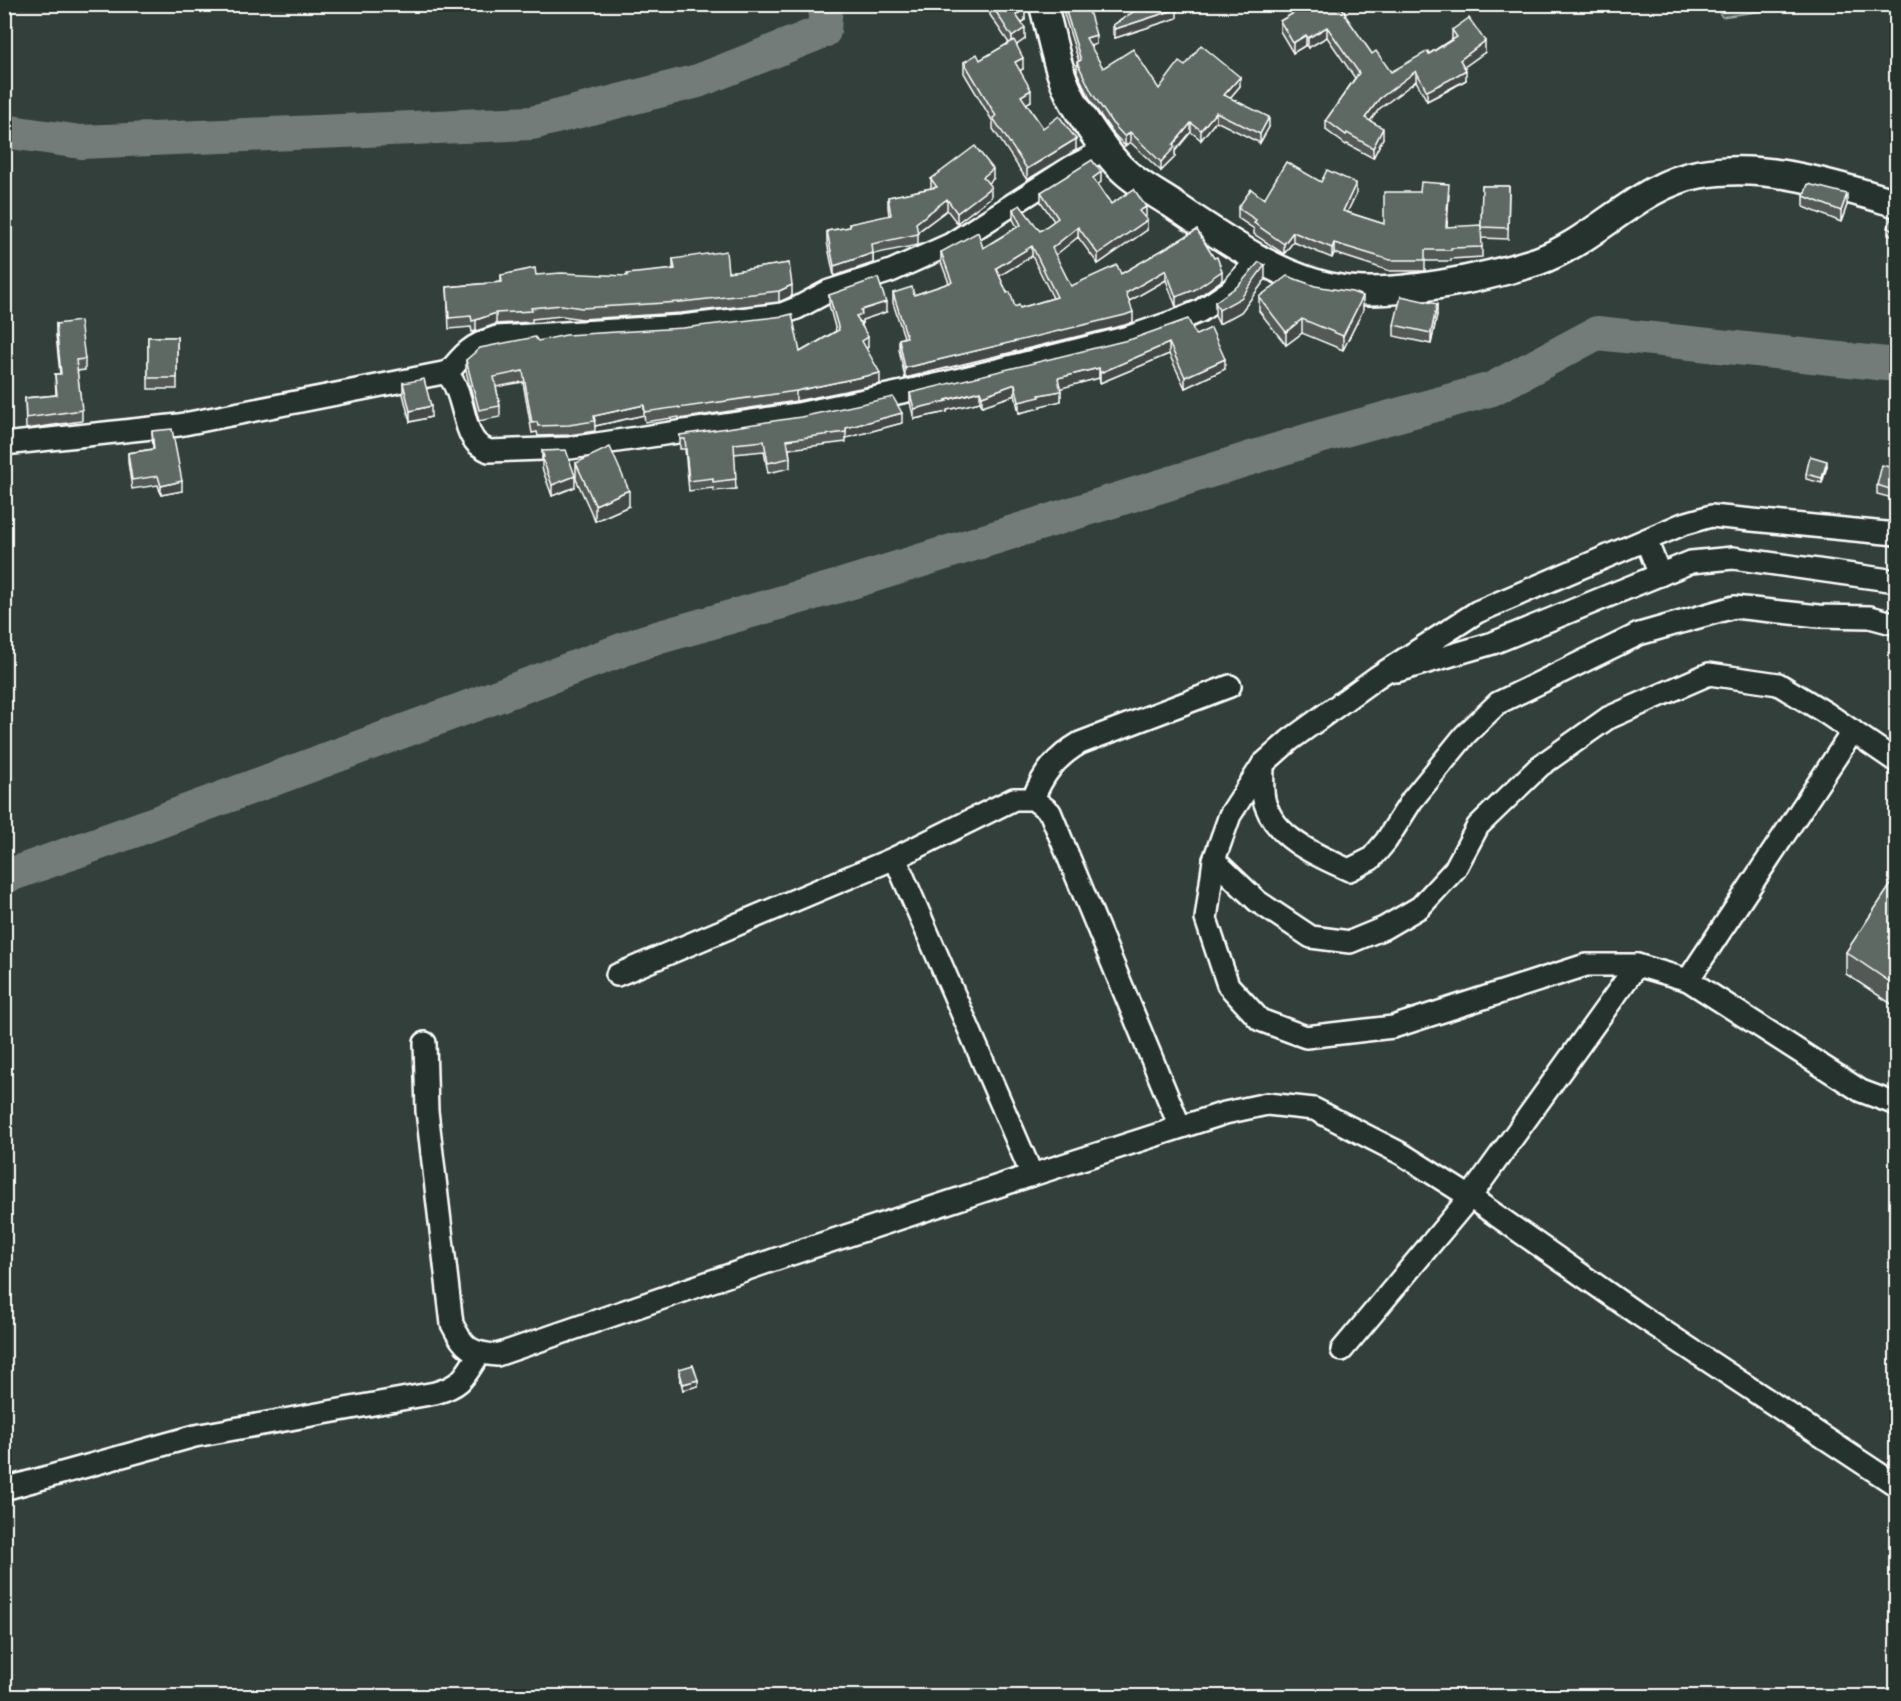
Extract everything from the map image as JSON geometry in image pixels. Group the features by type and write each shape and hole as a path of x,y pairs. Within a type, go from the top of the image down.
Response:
{"main road":[{"path":"1043,4 1070,94 1120,168 1221,236 1259,258 1307,281 1339,289 1381,291 1409,288 1488,275 1541,260 1586,236 1668,184 1685,177 1719,171 1746,171 1818,181 1896,203"}],"street":[{"path":"447,374 471,347 497,337 682,326 783,314 829,291 891,271 951,244 1071,167 1106,149"},
{"path":"4,444 179,424 439,373 447,374 453,381 470,434 479,446 489,451 570,448 833,408 945,383 1129,337 1181,319 1218,301 1259,258"},
{"path":"1896,534 1711,516 1683,524 1477,612 1377,677 1290,740 1263,764 1230,815 1214,860 1206,919 1228,985 1260,1020 1306,1037 1393,1028 1586,965 1637,965 1688,980 1861,1091 1896,1104"},
{"path":"1646,540 1660,575"},
{"path":"1377,677 1493,643 1691,562 1733,558 1896,581"},
{"path":"1263,764 1265,805 1281,830 1316,855 1349,870 1371,859 1386,841 1412,800 1465,735 1498,703 1639,634 1734,607 1819,616 1870,617 1896,624"},
{"path":"1214,860 1257,901 1311,938 1350,942 1384,928 1420,907 1455,869 1478,826 1540,765 1608,718 1709,674 1778,684 1896,761"},
{"path":"1033,799 1046,771 1064,752 1080,743 1230,686"},
{"path":"1688,980 1853,731"},
{"path":"616,975 895,858 1014,800 1033,799 1050,812 1180,1127"},
{"path":"895,858 1032,1175"},
{"path":"1342,1350 1470,1197 1637,965"},
{"path":"425,1043 427,1111 452,1324 462,1344 479,1354 497,1354 1032,1175 1226,1113 1267,1104 1314,1109 1402,1154 1470,1197 1639,1315 1896,1485"},
{"path":"4,1489 195,1436 435,1393 459,1384 479,1354"}],"shaded area":[{"path":"1714,5 1801,5 1722,17"}],"building":[{"path":"991,4 1022,4 1025,9 1016,15 1025,28 1012,37"},
{"path":"1087,4 1096,35 1086,38 1103,68 1133,49 1159,89 1179,62 1185,66 1201,45 1240,77 1224,95 1269,117 1260,134 1216,112 1201,130 1191,123 1173,145 1175,147 1161,162 1130,132 1125,137 1112,123 1092,93 1077,62 1081,60 1064,5"},
{"path":"1145,4 1175,4 1177,9 1115,29 1113,25"},
{"path":"1309,4 1340,4 1372,54 1376,51 1391,72 1428,51 1429,54 1457,37 1452,30 1469,18 1485,41 1460,60 1466,70 1449,80 1427,91 1416,71 1379,99 1365,118 1383,128 1373,148 1347,133 1346,135 1326,120 1359,73 1327,27 1308,38 1306,35 1293,43 1280,21"},
{"path":"1014,40 1023,58 1015,62 1031,90 1021,96 1043,128 1059,116 1076,139 1027,169 993,118 996,116 964,62 977,54 980,60"},
{"path":"975,146 993,169 983,177 991,187 957,213 947,199 916,223 918,234 872,244 873,253 834,266 827,231 891,215 888,197 937,187 931,179"},
{"path":"1092,160 1101,172 1093,178 1111,204 1134,189 1146,207 1139,211 1147,220 1098,254 1078,227 1052,248 1071,286 1117,265 1121,274 1197,230 1214,258 1217,257 1222,271 1194,290 1176,297 1166,270 1126,293 1133,312 905,368 899,339 907,337 893,293 912,287 914,295 952,282 941,252 978,232 983,248 1021,225 1013,209 1020,205 1040,231 1058,218 1041,192","holes":["1032,246 1057,297 1020,308 1019,305 1015,307 1010,292 1007,293 996,268"]},
{"path":"1286,162 1321,182 1327,170 1356,183 1343,211 1384,224 1384,192 1420,192 1421,182 1449,184 1446,227 1481,225 1482,247 1425,250 1425,260 1390,260 1334,243 1332,248 1293,232 1284,244 1254,223 1256,220 1238,208 1251,189 1264,199"},
{"path":"1808,184 1847,194 1841,211 1804,196"},
{"path":"1482,186 1509,186 1508,228 1481,227"},
{"path":"1893,213 1896,214 1896,230 1888,228"},
{"path":"726,251 728,272 789,263 792,285 779,291 681,302 582,308 562,305 531,308 532,311 496,313 472,321 471,316 449,318 447,287 502,282 501,275 535,268 536,275 561,273 627,276 627,274 675,269 673,259"},
{"path":"1259,262 1265,265 1241,298 1219,310 1215,302 1239,285"},
{"path":"1287,276 1315,286 1363,296 1343,336 1302,319 1286,332 1259,297"},
{"path":"878,278 886,302 861,310 862,314 856,316 868,337 862,341 880,373 796,391 645,412 644,405 594,416 595,421 538,426 537,422 532,423 523,371 494,377 500,406 479,410 466,360 480,348 535,337 538,341 566,335 683,328 792,314 800,352 839,330 829,295"},
{"path":"1401,296 1437,304 1431,333 1394,325"},
{"path":"1188,319 1196,335 1211,328 1225,359 1185,377 1169,343 1100,373 1099,368 1058,378 1061,391 1039,395 1040,397 1019,402 1015,384 982,396 980,391 914,409 910,393 1132,339"},
{"path":"80,321 85,359 76,360 82,410 26,418 25,398 57,395 55,374 61,374 56,324"},
{"path":"148,337 177,337 177,378 148,378"},
{"path":"4,374 7,374 8,404 4,404"},
{"path":"424,379 431,406 410,411 403,383"},
{"path":"893,397 902,413 846,428 846,432 787,440 790,458 768,463 764,441 734,444 736,479 713,482 713,478 689,481 685,439 680,439 680,435 801,417"},
{"path":"172,429 182,481 161,486 158,476 132,480 128,453 154,449 152,431"},
{"path":"610,447 629,490 595,505 576,463"},
{"path":"566,450 575,476 552,485 542,451"},
{"path":"1810,456 1827,461 1822,478 1806,474"},
{"path":"1882,465 1896,469 1896,491 1877,485"},
{"path":"1896,877 1896,986 1846,952"},
{"path":"693,1365 698,1380 683,1384 679,1369"}],"waterway":[{"path":"4,131 81,142 532,123 698,81 824,31 826,4"},
{"path":"4,877 646,641 839,586 1319,437 1492,389 1597,333 1896,365"}]}
